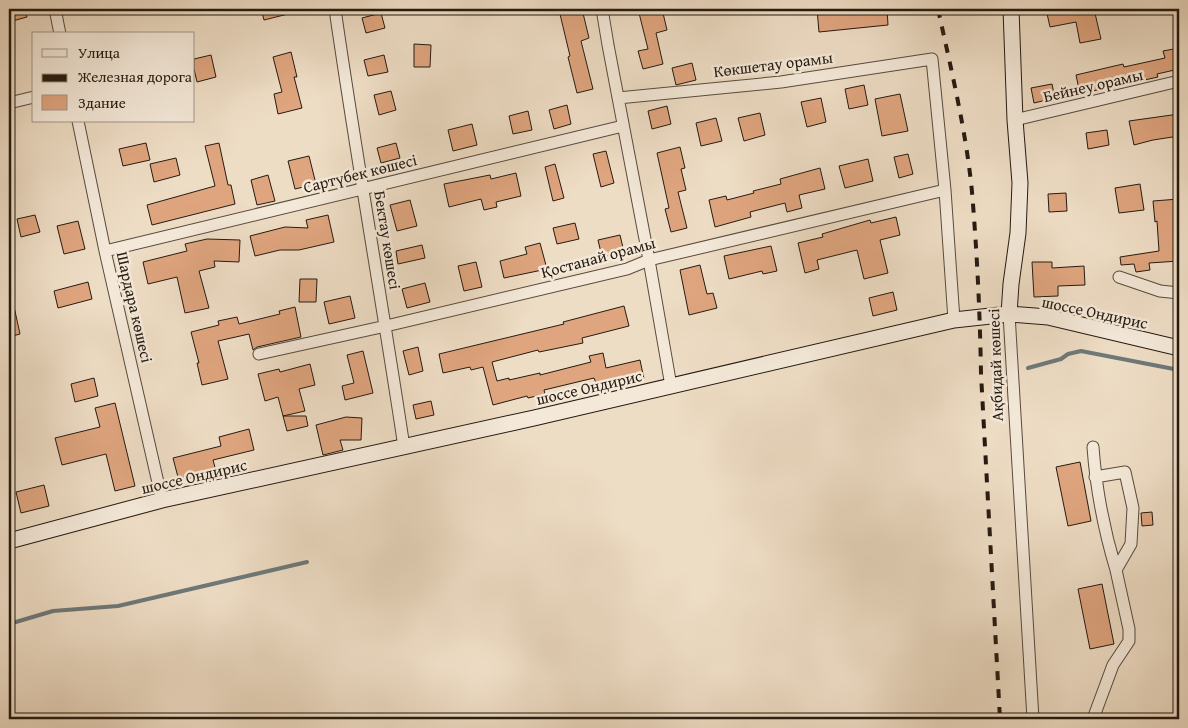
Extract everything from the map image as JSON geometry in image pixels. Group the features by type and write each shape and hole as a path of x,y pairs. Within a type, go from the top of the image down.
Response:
{"main road":[{"name":"Ақбидай көшесі","path":"1009,314 1018,233 1020,183 1015,120 1011,9"},
{"name":"шоссе Ондирис","path":"10,537 162,500 404,447 954,320 1009,314 1048,317 1179,348"}],"street":[{"path":"55,9 60,32"},
{"name":"Бектау көшесі","path":"335,9 404,447"},
{"path":"602,9 671,386"},
{"name":"Көкшетау орамы","path":"618,98 780,82 932,59 945,190"},
{"name":"Бейнеу орамы","path":"1015,120 1179,81"},
{"path":"9,103 32,97"},
{"name":"Шардара көшесі","path":"78,122 105,251 162,500"},
{"name":"Сартүбек көшесі","path":"105,251 623,126"},
{"path":"945,190 954,320"},
{"name":"Қостанай орамы","path":"259,354 627,269 649,260 945,190"},
{"path":"1119,277 1160,292 1179,293"},
{"name":"Ақбидай көшесі","path":"1009,314 1033,719"},
{"path":"1093,447 1095,477 1106,534 1129,629 1129,641 1113,666 1093,719"},
{"path":"1095,477 1125,472 1133,508 1131,544 1116,570"}],"building":[{"path":"9,9 25,9 27,17 9,22"},
{"path":"261,9 295,9 296,12 264,20"},
{"path":"582,9 589,38 581,41 593,89 577,93 559,10"},
{"path":"638,9 662,9 667,30 656,33 663,64 643,69 638,51 648,49"},
{"path":"817,9 887,9 888,25 819,32"},
{"path":"1046,9 1094,9 1101,39 1080,43 1076,22 1050,27"},
{"path":"381,13 385,28 366,33 362,18"},
{"path":"414,44 431,45 430,67 414,67"},
{"path":"1179,48 1179,69 1157,74 1158,77 1080,94 1076,75 1123,64 1124,67 1165,58 1163,51"},
{"path":"291,52 297,77 294,77 302,108 278,114 274,94 282,92 273,57"},
{"path":"211,55 216,77 197,82 195,59"},
{"path":"384,55 388,72 368,76 364,60"},
{"path":"692,63 696,80 676,85 672,68"},
{"path":"1052,84 1055,98 1034,103 1031,88"},
{"path":"864,85 868,105 849,109 845,89"},
{"path":"391,91 396,110 379,115 374,95"},
{"path":"900,94 908,131 882,136 875,99"},
{"path":"821,98 826,122 807,127 801,102"},
{"path":"567,105 571,124 554,129 549,110"},
{"path":"667,106 671,124 652,129 648,111"},
{"path":"528,111 532,130 513,134 509,116"},
{"path":"760,113 765,135 744,141 738,118"},
{"path":"1179,114 1179,136 1134,145 1129,121"},
{"path":"716,118 722,141 701,146 696,123"},
{"path":"472,124 477,145 453,151 448,130"},
{"path":"1107,130 1109,145 1088,149 1086,133"},
{"path":"146,143 150,160 123,166 119,149"},
{"path":"219,143 228,185 231,185 235,204 152,225 147,205 215,186 205,146"},
{"path":"396,143 400,158 381,163 377,148"},
{"path":"680,147 685,168 681,169 686,190 678,192 687,228 671,232 665,209 669,208 657,153"},
{"path":"606,151 614,183 601,187 593,154"},
{"path":"908,154 913,174 899,178 894,157"},
{"path":"309,156 316,184 295,189 288,161"},
{"path":"176,158 180,175 154,182 150,164"},
{"path":"868,159 873,181 845,188 839,166"},
{"path":"555,164 564,198 553,201 545,167"},
{"path":"820,168 825,189 799,195 802,208 787,212 785,203 750,212 751,217 715,227 709,200 726,196 727,200 754,193 753,191 781,184 780,179"},
{"path":"516,173 521,196 496,202 497,207 484,210 481,199 449,207 444,184 490,175 491,179"},
{"path":"268,175 275,201 257,205 251,180"},
{"path":"1140,184 1144,210 1119,213 1115,188"},
{"path":"1066,193 1067,211 1049,212 1048,194"},
{"path":"1179,199 1179,261 1149,263 1150,270 1136,272 1134,264 1121,265 1120,257 1159,251 1157,221 1155,222 1153,201"},
{"path":"410,200 417,226 397,231 390,205"},
{"path":"35,215 40,232 21,237 17,219"},
{"path":"328,215 334,242 299,250 280,250 255,256 250,236 285,227 308,228 306,220"},
{"path":"896,217 900,235 880,240 888,273 864,279 857,250 817,260 819,269 805,273 798,243 823,237 822,234 870,220 871,223"},
{"path":"78,221 85,249 64,254 57,226"},
{"path":"575,223 579,239 557,244 553,228"},
{"path":"620,235 624,252 602,257 598,240"},
{"path":"207,239 240,240 239,262 214,261 215,267 199,271 209,308 185,313 177,277 148,284 143,262 187,251 185,244"},
{"path":"540,243 547,269 504,278 500,261 527,254 525,247"},
{"path":"422,245 425,258 398,264 396,251"},
{"path":"771,246 777,271 763,274 762,271 729,279 724,256"},
{"path":"476,262 482,287 464,291 458,266"},
{"path":"1032,262 1052,262 1052,268 1084,266 1085,285 1058,286 1058,296 1034,297"},
{"path":"700,265 707,294 713,293 717,308 689,315 680,270"},
{"path":"300,279 317,279 316,302 299,302"},
{"path":"88,282 92,299 58,308 54,291"},
{"path":"425,283 430,302 407,308 402,289"},
{"path":"893,292 897,310 873,316 869,298"},
{"path":"350,296 355,318 329,324 324,302"},
{"path":"9,302 13,302 20,334 9,337"},
{"path":"624,306 629,326 582,338 583,343 539,352 538,350 492,362 497,381 540,373 540,375 591,362 589,356 603,353 606,368 640,360 644,379 627,384 625,376 596,383 594,378 544,390 545,394 528,398 527,396 493,405 483,367 471,370 470,367 443,373 439,354 564,324 563,322"},
{"path":"295,307 301,337 257,347 253,350 249,334 218,341 228,379 202,385 197,363 199,363 191,332 219,325 218,321 237,317 239,324 280,314 279,311"},
{"path":"418,347 423,371 409,375 403,351"},
{"path":"363,351 373,393 345,400 342,386 354,383 347,355"},
{"path":"310,364 315,385 299,389 305,411 283,416 278,397 265,401 258,374 279,369 280,372"},
{"path":"94,378 98,396 75,402 71,384"},
{"path":"431,401 434,415 416,419 413,405"},
{"path":"115,403 135,486 115,491 106,454 62,465 55,438 100,427 95,408"},
{"path":"283,416 306,416 308,426 287,431"},
{"path":"346,417 362,418 361,440 340,440 343,450 323,455 316,425"},
{"path":"249,429 254,450 213,460 216,471 179,481 173,458 221,446 219,437"},
{"path":"1080,462 1091,521 1068,526 1056,467"},
{"path":"44,485 49,506 21,513 16,492"},
{"path":"1152,512 1153,525 1142,526 1141,513"},
{"path":"1102,584 1114,644 1090,649 1078,589"}],"waterway":[{"path":"1028,368 1061,359 1068,354 1081,351 1179,370"},
{"path":"9,624 53,611 118,606 307,562"}],"railway":[{"path":"938,9 962,123 972,192 1000,719"}]}
